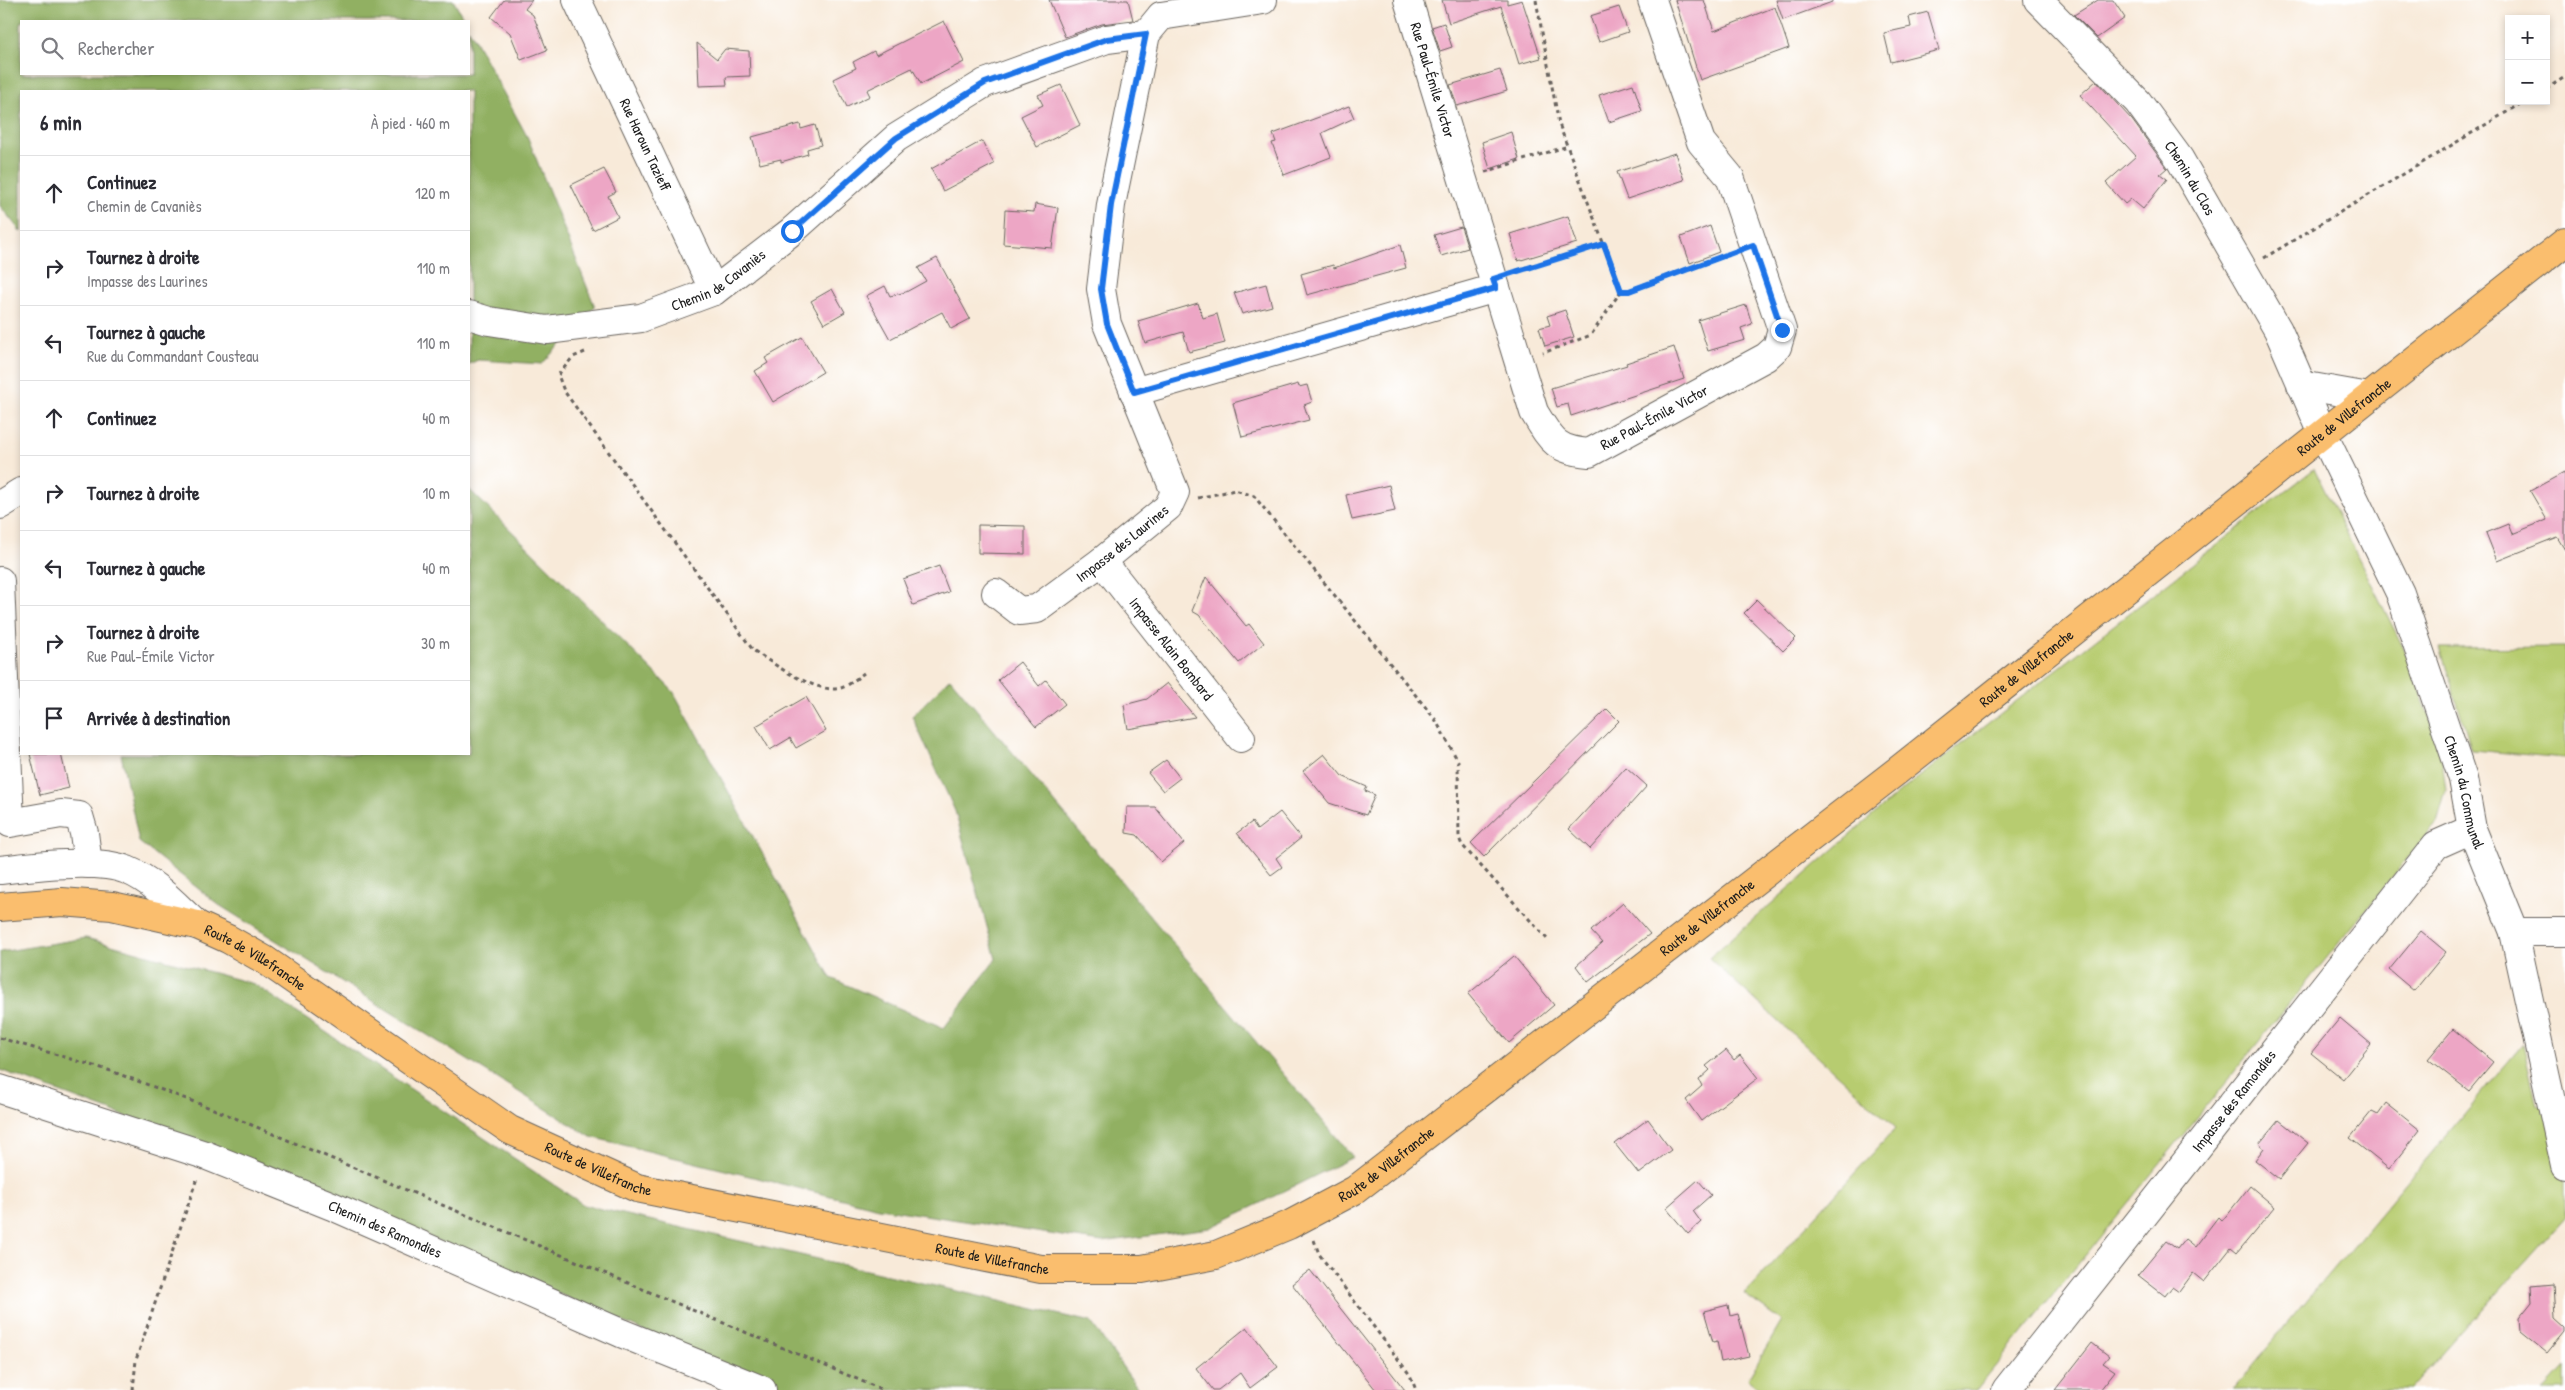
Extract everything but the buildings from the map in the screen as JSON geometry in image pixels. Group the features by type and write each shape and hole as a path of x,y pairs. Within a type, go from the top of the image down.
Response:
{"main road":[{"name":"Route de Villefranche","path":"0,907 62,902 112,906 197,925 228,939 264,960 510,1130 637,1188 1041,1269 1142,1269 1207,1257 1240,1245 1355,1190 1889,777 2565,242"}],"street":[{"name":"Rue Haroun Tazieff","path":"577,0 714,291"},
{"name":"Chemin de Cavaniès","path":"470,315 489,321 547,330 641,318 714,291 792,231 896,138 985,83 1107,39 1156,17 1263,0"},
{"name":"Rue Paul-Émile Victor","path":"1408,0 1534,412 1550,438 1568,451 1589,453 1766,358 1777,347 1782,330 1730,177 1701,142 1652,0"},
{"name":"Chemin du Clos","path":"2038,0 2138,102 2180,158 2278,330 2323,434"},
{"name":"Impasse des Laurines","path":"996,592 1018,611 1036,609 1102,561 1168,507 1175,492 1107,324 1101,289 1111,205 1156,17"},
{"path":"1134,392 1495,283"},
{"path":"2301,384 2369,397"},
{"name":"Chemin du Communal","path":"2323,434 2400,593 2463,779 2472,829 2514,932 2565,1165"},
{"path":"0,505 20,493"},
{"name":"Impasse Alain Bombard","path":"1102,561 1241,738"},
{"path":"0,581 10,823 61,814 79,816 84,833 88,864"},
{"name":"Impasse des Ramondies","path":"2006,1390 2436,846 2472,829"},
{"path":"0,870 32,866 88,864 126,870 152,885 197,925"},
{"path":"2514,932 2565,932"},
{"name":"Chemin des Ramondies","path":"0,1089 204,1155 332,1206 621,1333 762,1390"}],"path":[{"path":"1536,0 1559,124 1621,291"},
{"path":"2550,86 2565,77"},
{"path":"2244,270 2518,105"},
{"path":"1462,180 1568,146"},
{"path":"1495,283 1604,244"},
{"path":"1621,291 1629,291 1753,245"},
{"path":"1519,362 1591,335 1621,291"},
{"path":"590,350 573,357 558,376 564,391 753,650 791,675 816,685 840,688 864,673"},
{"path":"1175,492 1190,500 1236,490 1254,496 1436,719 1458,761 1460,838 1462,845 1546,939"},
{"path":"0,1038 108,1070 216,1110 883,1390"},
{"path":"133,1390 136,1360 204,1155"},
{"path":"1306,1215 1319,1254 1410,1375 1416,1390"}],"green space":[{"path":"0,0 453,0 464,20 20,20 20,75 470,75 470,31 528,138 595,307 542,364 478,360 470,364 470,90 20,90 20,231 0,206"},
{"path":"2314,469 2404,649 2440,746 2446,791 2437,822 1976,1390 1762,1390 1748,1379 1782,1321 1744,1294 1896,1128 1709,958 1896,795"},
{"path":"470,490 673,691 831,978 944,1028 996,959 955,811 912,716 950,678 1353,1157 1210,1228 1102,1242 879,1208 591,1137 219,905 139,842 121,755 470,755"},
{"path":"2565,647 2565,758 2472,750 2440,648"},
{"path":"86,938 254,984 584,1205 1091,1322 1139,1390 779,1390 303,1182 0,1070 0,952"},
{"path":"2523,1044 2537,1105 2565,1100 2565,1217 2410,1390 2232,1390"},
{"path":"2565,1367 2565,1390 2544,1390"}],"route":[{"path":"792,231 896,138 985,83 1107,39 1146,34 1111,205 1101,289 1107,324 1134,392 1496,288 1493,279 1604,244 1621,291 1629,291 1753,245 1782,330"}]}
